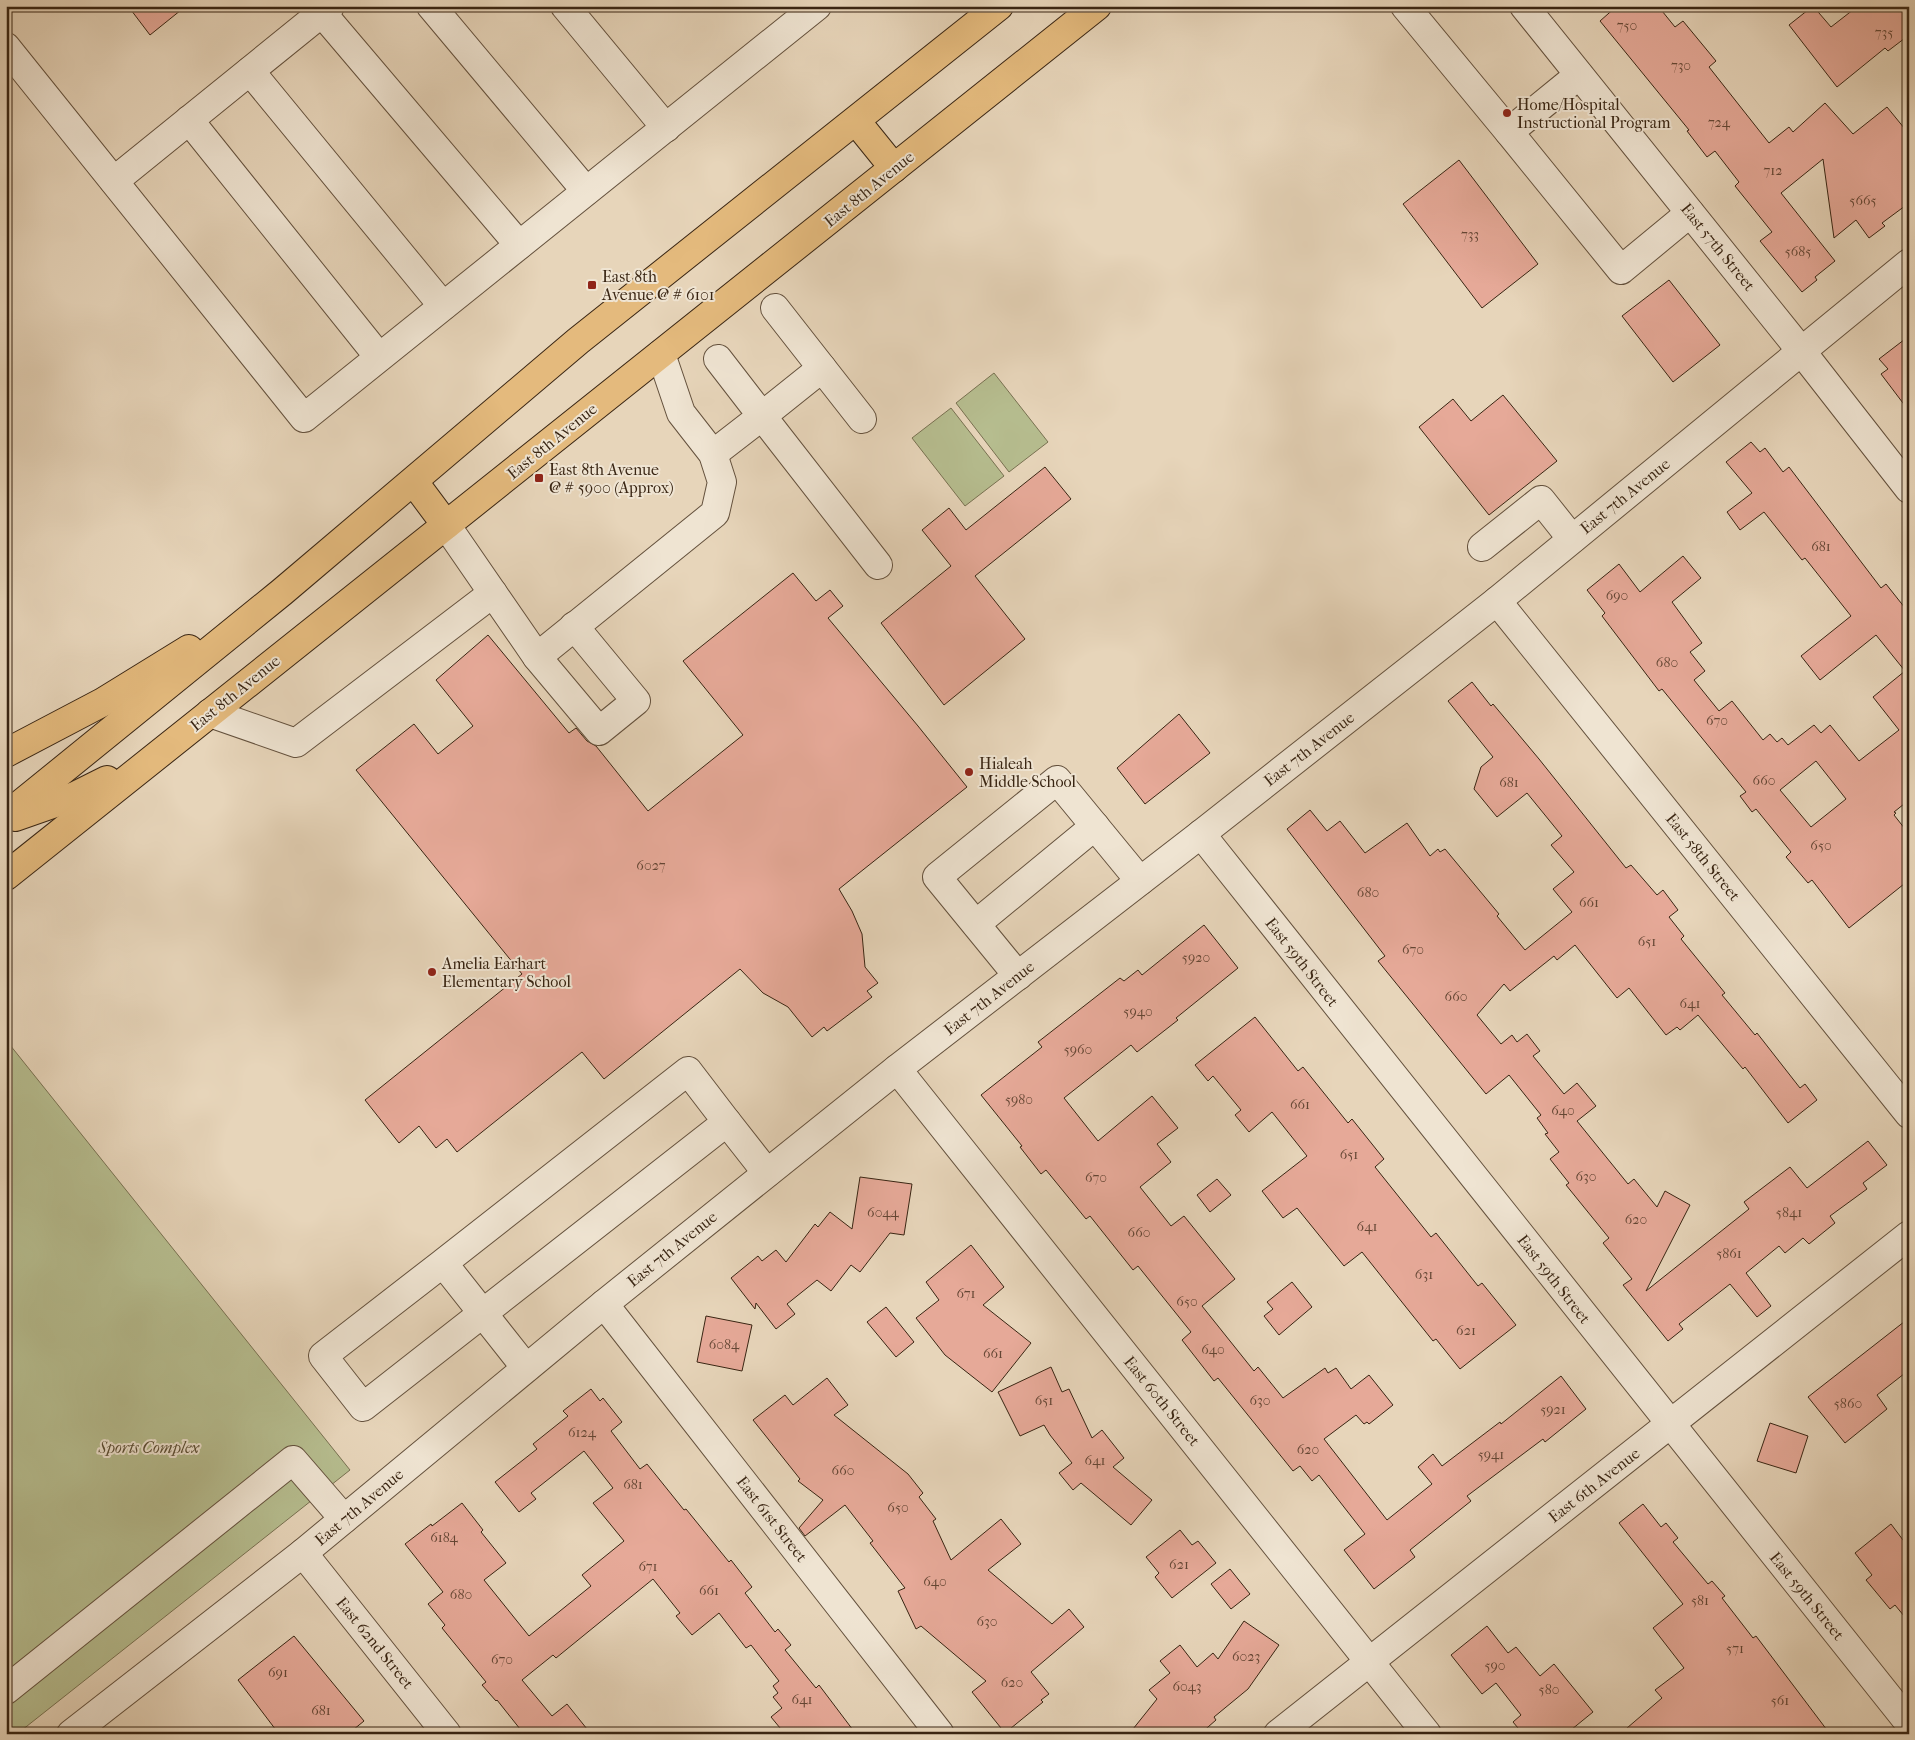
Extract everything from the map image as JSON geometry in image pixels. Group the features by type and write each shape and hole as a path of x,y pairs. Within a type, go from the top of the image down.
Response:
{"main road":[{"path":"6,816 282,592 578,341 999,6"},
{"name":"East 8th Avenue","path":"6,876 1097,6"},
{"path":"856,121 894,168"},
{"path":"414,482 446,525"},
{"path":"6,753 103,702 282,592"},
{"path":"6,820 75,796 157,755"}],"street":[{"path":"431,6 586,192"},
{"path":"566,6 666,128"},
{"path":"6,47 304,418 817,6"},
{"path":"1406,6 1621,270 1690,213"},
{"name":"East 57th Street","path":"1524,6 1802,352 1909,489"},
{"path":"114,181 326,10 519,245"},
{"path":"250,71 443,306"},
{"path":"1509,132 1579,75"},
{"path":"189,120 379,357"},
{"name":"East 7th Avenue","path":"71,1734 303,1553 604,1304 897,1069 1497,601 1909,263"},
{"path":"775,308 862,419"},
{"path":"537,656 715,514 722,482 713,454 680,413 661,354"},
{"path":"718,359 878,565"},
{"path":"713,454 822,368"},
{"path":"1482,547 1541,500 1572,539"},
{"path":"446,525 537,656 599,731 636,701 574,626"},
{"path":"210,713 296,743 493,593"},
{"name":"East 58th Street","path":"1497,601 1909,1114"},
{"path":"1018,976 938,877 1058,780 1140,881"},
{"path":"976,924 1095,826"},
{"name":"East 59th Street","path":"1200,834 1909,1723"},
{"name":"East 60th Street","path":"897,1069 1427,1734"},
{"path":"728,1122 363,1407 323,1356 688,1071 728,1122 767,1173"},
{"name":"East 6th Avenue","path":"1278,1734 1909,1235"},
{"path":"443,1263 526,1368"},
{"name":"East 61st Street","path":"604,1304 940,1734"},
{"path":"6,1690 293,1460 344,1519"},
{"name":"East 62nd Street","path":"303,1553 447,1734"}],"green space":[{"path":"994,373 1048,442 1009,472 956,403"},
{"path":"951,408 1004,476 965,506 912,438"},
{"name":"Sports Complex","path":"6,1040 350,1470 17,1734 6,1734"}],"building":[{"path":"128,6 186,6 150,35"},
{"path":"1617,6 1658,6 1675,27 1683,21 1716,61 1709,67 1769,143 1789,127 1793,132 1825,103 1853,134 1887,107 1909,134 1909,203 1882,223 1885,226 1869,238 1856,220 1834,238 1823,159 1781,193 1835,261 1815,277 1817,280 1802,292 1760,241 1772,232 1735,186 1739,182 1715,151 1707,157 1687,131 1689,130 1600,21"},
{"path":"1813,6 1831,27 1858,6 1909,6 1909,35 1888,51 1885,48 1837,87 1789,25"},
{"path":"1459,160 1538,264 1482,308 1403,204"},
{"path":"1669,280 1720,345 1673,382 1622,316"},
{"path":"1909,336 1909,411 1881,374 1888,369 1879,359"},
{"path":"1503,395 1557,461 1489,515 1419,427 1453,399 1471,421"},
{"path":"1751,442 1760,452 1765,448 1783,472 1789,467 1881,588 1886,584 1909,613 1909,800 1894,812 1896,813 1894,815 1909,834 1909,880 1849,928 1812,880 1808,883 1786,857 1791,852 1756,809 1752,812 1740,796 1746,792 1662,689 1659,691 1602,616 1605,613 1587,590 1619,564 1640,592 1683,556 1701,578 1672,602 1702,643 1690,652 1705,671 1694,680 1719,711 1732,701 1763,740 1770,734 1777,742 1782,738 1788,745 1814,725 1821,733 1830,725 1859,761 1899,730 1873,697 1905,671 1876,635 1820,680 1801,656 1851,616 1805,558 1802,560 1764,512 1740,530 1727,512 1752,493 1726,462","holes":["1816,761 1846,799 1811,827 1780,790"]},
{"path":"1045,467 1071,499 975,576 1025,639 944,705 881,623 951,566 922,530 949,508 966,530"},
{"path":"793,573 816,601 830,590 843,606 828,618 967,787 839,889 852,911 862,934 865,967 878,983 867,991 872,997 827,1031 824,1027 812,1037 788,1007 763,993 740,969 604,1079 582,1052 457,1152 447,1139 436,1148 419,1126 399,1143 365,1100 522,974 356,770 414,724 438,754 473,726 436,680 488,635 569,733 576,728 587,741 596,746 648,811 743,735 683,661"},
{"path":"1472,682 1539,759 1626,868 1631,865 1657,895 1663,890 1678,910 1669,917 1684,936 1681,939 1725,993 1722,995 1755,1035 1757,1033 1800,1088 1805,1084 1817,1100 1788,1123 1745,1067 1743,1069 1698,1015 1680,1030 1677,1027 1666,1035 1629,988 1617,998 1575,945 1557,960 1554,956 1510,991 1504,984 1477,1015 1501,1044 1512,1035 1517,1042 1527,1034 1540,1051 1533,1056 1564,1094 1577,1083 1596,1106 1577,1121 1628,1184 1634,1179 1657,1207 1665,1191 1690,1205 1646,1291 1749,1209 1744,1202 1790,1167 1807,1188 1868,1141 1887,1165 1863,1183 1867,1189 1830,1216 1835,1223 1809,1244 1803,1238 1785,1253 1779,1246 1746,1273 1771,1306 1757,1317 1730,1284 1679,1324 1683,1329 1668,1341 1623,1285 1632,1279 1603,1243 1609,1238 1566,1185 1569,1183 1550,1159 1559,1152 1545,1134 1548,1133 1537,1118 1541,1115 1509,1075 1486,1094 1378,961 1385,956 1287,829 1310,810 1327,831 1340,821 1365,853 1407,823 1430,856 1438,849 1440,852 1445,849 1499,914 1497,916 1525,950 1572,912 1553,889 1574,872 1551,845 1562,836 1527,793 1497,817 1474,789 1481,767 1493,757 1448,701"},
{"path":"1179,714 1210,753 1145,804 1117,768"},
{"path":"1204,925 1238,968 1176,1018 1178,1020 1137,1052 1131,1045 1064,1098 1098,1141 1152,1096 1178,1128 1157,1144 1171,1162 1140,1187 1171,1226 1184,1216 1235,1279 1202,1306 1254,1371 1258,1367 1283,1398 1325,1368 1328,1373 1336,1368 1351,1389 1369,1375 1393,1405 1369,1424 1367,1422 1364,1424 1356,1415 1324,1439 1387,1520 1432,1484 1418,1467 1433,1454 1442,1466 1500,1422 1501,1424 1561,1376 1586,1409 1545,1442 1543,1439 1467,1496 1471,1501 1410,1550 1415,1557 1374,1589 1344,1550 1365,1534 1319,1475 1312,1481 1300,1466 1293,1471 1218,1378 1214,1381 1182,1340 1191,1332 1138,1266 1133,1270 1090,1216 1086,1219 1046,1170 1041,1174 1020,1147 1022,1146 981,1095 1042,1047 1038,1042 1120,978 1124,981 1138,970 1142,975"},
{"path":"1255,1017 1298,1071 1303,1067 1348,1123 1352,1119 1384,1159 1375,1167 1431,1237 1436,1233 1478,1286 1482,1283 1516,1325 1460,1369 1436,1339 1433,1341 1362,1252 1344,1266 1297,1208 1283,1218 1262,1191 1307,1156 1272,1112 1249,1132 1235,1115 1241,1110 1213,1076 1208,1081 1195,1065"},
{"path":"860,1177 912,1184 904,1235 890,1233 860,1272 851,1265 831,1291 817,1280 787,1304 795,1314 776,1329 756,1303 755,1309 731,1278 758,1256 762,1261 776,1250 786,1262 815,1224 818,1227 830,1212 852,1229"},
{"path":"1217,1179 1231,1195 1210,1212 1197,1195"},
{"path":"971,1245 1004,1287 983,1305 1031,1343 992,1392 945,1355 916,1318 939,1300 926,1282"},
{"path":"1292,1282 1312,1307 1279,1335 1264,1316 1273,1309 1267,1302"},
{"path":"886,1307 914,1342 896,1357 867,1322"},
{"path":"706,1316 752,1325 742,1371 697,1362"},
{"path":"1909,1318 1909,1370 1877,1395 1887,1409 1845,1443 1808,1397"},
{"path":"1051,1367 1062,1392 1069,1389 1092,1438 1102,1430 1124,1458 1113,1467 1152,1500 1131,1525 1081,1483 1073,1490 1059,1473 1072,1463 1044,1425 1020,1436 998,1392"},
{"path":"827,1378 848,1405 834,1415 908,1474 923,1493 919,1497 936,1519 933,1521 951,1560 1001,1519 1021,1544 988,1570 1052,1624 1069,1609 1084,1627 1031,1672 1049,1694 1041,1700 1043,1702 1005,1733 972,1692 986,1681 921,1626 916,1629 898,1591 905,1588 870,1543 873,1541 845,1505 805,1536 799,1528 823,1500 798,1481 800,1479 753,1420 785,1395 793,1405"},
{"path":"591,1389 600,1401 603,1398 622,1422 611,1431 640,1469 647,1464 729,1562 731,1560 752,1587 745,1593 775,1632 778,1629 791,1645 785,1650 816,1688 819,1685 856,1734 785,1734 771,1717 782,1708 773,1697 778,1693 773,1686 779,1681 751,1645 746,1648 719,1613 692,1635 676,1616 680,1613 653,1579 556,1658 553,1655 522,1680 552,1716 567,1704 591,1734 524,1734 497,1700 482,1685 486,1682 442,1628 445,1625 428,1604 443,1592 405,1544 462,1503 483,1530 481,1532 506,1563 484,1580 529,1636 591,1586 582,1575 624,1541 593,1503 613,1488 584,1451 531,1493 536,1499 519,1512 495,1482 537,1449 533,1444 568,1416 563,1411"},
{"path":"1770,1423 1808,1436 1796,1473 1757,1461"},
{"path":"1643,1504 1661,1527 1666,1523 1678,1538 1673,1542 1708,1584 1712,1581 1725,1596 1722,1598 1753,1638 1756,1636 1830,1734 1620,1734 1662,1698 1655,1690 1684,1668 1653,1628 1683,1604 1619,1523"},
{"path":"1891,1524 1909,1548 1909,1622 1895,1605 1890,1609 1866,1580 1872,1575 1855,1553"},
{"path":"1180,1530 1192,1545 1198,1541 1216,1563 1172,1598 1155,1577 1159,1573 1146,1557"},
{"path":"1230,1569 1250,1594 1231,1609 1211,1584"},
{"path":"1244,1621 1279,1645 1248,1689 1214,1717 1216,1720 1200,1734 1129,1734 1157,1699 1149,1690 1170,1673 1160,1661 1180,1645 1197,1667 1213,1653 1218,1659"},
{"path":"1487,1626 1508,1653 1516,1647 1540,1676 1554,1664 1593,1712 1566,1734 1523,1734 1513,1722 1521,1715 1496,1683 1482,1694 1451,1655"},
{"path":"294,1636 364,1721 348,1734 279,1734 238,1680"}],"place":[{"name":"Home/Hospital Instructional Program","path":"1507,113"},
{"name":"East 8th Avenue @ # 6101","path":"592,285"},
{"name":"East 8th Avenue @ # 5900 (Approx)","path":"539,478"},
{"name":"Hialeah Middle School","path":"969,772"},
{"name":"Amelia Earhart Elementary School","path":"432,972"}]}
